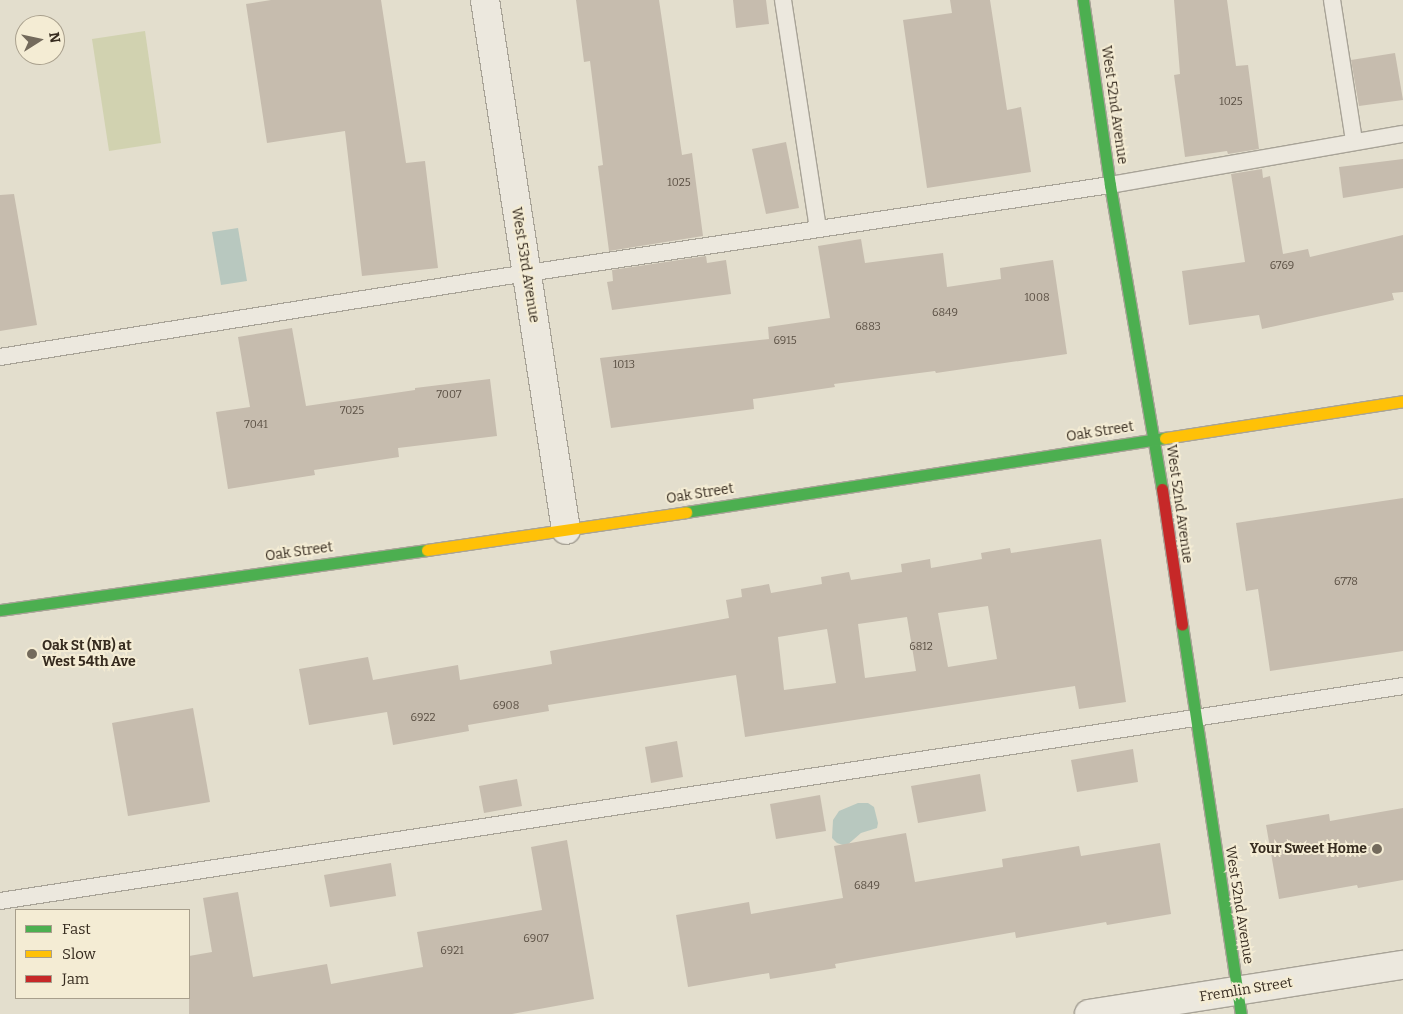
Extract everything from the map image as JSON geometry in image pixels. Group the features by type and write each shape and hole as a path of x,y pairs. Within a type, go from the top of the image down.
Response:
{"main road":[{"name":"West 52nd Avenue","path":"1083,0 1110,185 1154,438 1239,1003"},
{"name":"Oak Street","path":"0,610 566,530 1403,401"}],"street":[{"name":"West 53rd Avenue","path":"486,0 566,530"},
{"name":"Fremlin Street","path":"1089,1014 1239,1003 1403,965"}],"lane":[{"path":"783,0 818,228"},
{"path":"1332,0 1354,141"},
{"path":"0,357 818,228 1110,185 1354,141 1403,134"},
{"path":"0,901 1403,686"}],"green space":[{"path":"145,31 161,143 109,151 92,39"}],"shaded area":[{"path":"238,228 247,281 221,285 212,232"},
{"path":"858,803 868,803 874,807 878,823 877,828 861,833 846,846 837,843 832,838 833,820 839,811"}],"building":[{"path":"271,0 381,0 406,163 425,161 438,268 362,276 345,131 267,143 246,4"},
{"path":"576,0 659,0 682,155 692,153 703,236 609,251 598,166 603,165 590,61 584,62"},
{"path":"733,0 766,0 769,24 736,28"},
{"path":"950,0 990,0 1007,110 1021,107 1031,172 927,188 903,20 952,13"},
{"path":"1174,0 1227,0 1236,66 1248,65 1259,149 1228,154 1227,151 1185,157 1174,75 1180,74"},
{"path":"1395,53 1403,100 1359,106 1351,60"},
{"path":"786,142 799,208 766,214 752,149"},
{"path":"1403,159 1403,188 1343,198 1339,167"},
{"path":"1262,169 1263,178 1270,176 1283,254 1308,249 1310,257 1403,235 1403,292 1392,293 1394,300 1262,329 1259,315 1189,325 1182,271 1245,262 1231,174"},
{"path":"14,194 37,325 0,331 0,195"},
{"path":"861,239 865,263 943,253 947,287 1001,279 1000,268 1053,260 1067,354 936,373 935,371 834,384 835,387 753,399 754,409 611,428 600,358 769,339 768,327 830,318 818,246"},
{"path":"706,256 707,263 726,260 731,294 612,310 607,282 613,281 612,270"},
{"path":"292,328 306,406 415,390 415,388 490,379 497,436 398,448 399,457 314,470 315,475 228,489 216,412 250,407 238,337"},
{"path":"1403,498 1403,651 1270,671 1258,589 1246,591 1236,523"},
{"path":"1101,539 1126,702 1079,709 1075,686 745,737 736,675 548,705 549,711 468,725 469,731 393,745 387,712 309,725 299,669 368,657 373,680 458,665 460,680 552,664 550,651 729,618 726,600 742,597 741,589 769,584 771,593 822,584 821,577 849,572 851,580 902,572 901,564 930,559 931,568 982,559 981,553 1010,548 1011,553","holes":["988,606 997,659 948,667 938,613","907,617 916,671 865,678 858,624","827,629 836,683 784,690 778,637"]},
{"path":"193,708 210,802 128,816 112,723"},
{"path":"677,741 683,777 651,783 645,747"},
{"path":"1133,749 1138,782 1077,792 1071,760"},
{"path":"980,774 986,811 918,823 911,786"},
{"path":"517,779 522,806 484,813 479,786"},
{"path":"820,795 826,831 776,839 770,804"},
{"path":"1403,808 1403,880 1358,888 1357,885 1279,899 1266,825 1329,814 1330,821"},
{"path":"906,833 915,882 1003,867 1002,859 1079,846 1081,856 1160,843 1171,914 1107,925 1106,922 1016,938 1015,932 835,964 836,968 770,979 769,973 688,987 676,915 749,902 751,914 843,898 834,846"},
{"path":"567,840 594,999 512,1014 189,1014 190,956 212,952 203,898 238,892 253,977 327,964 331,984 423,967 417,932 542,910 531,847"},
{"path":"391,863 396,896 330,907 324,875"}],"traffic: fast":[{"path":"1083,0 1110,185 1162,489"},
{"path":"686,512 1165,438"},
{"path":"0,610 427,550"},
{"path":"1182,625 1241,1014"}],"traffic: slow":[{"path":"1165,438 1403,401"},
{"path":"427,550 686,512"}],"traffic: jam":[{"path":"1162,489 1182,625"}],"place":[{"name":"Oak St (NB) at West 54th Ave","path":"32,654"},
{"name":"Your Sweet Home","path":"1377,849"}]}
